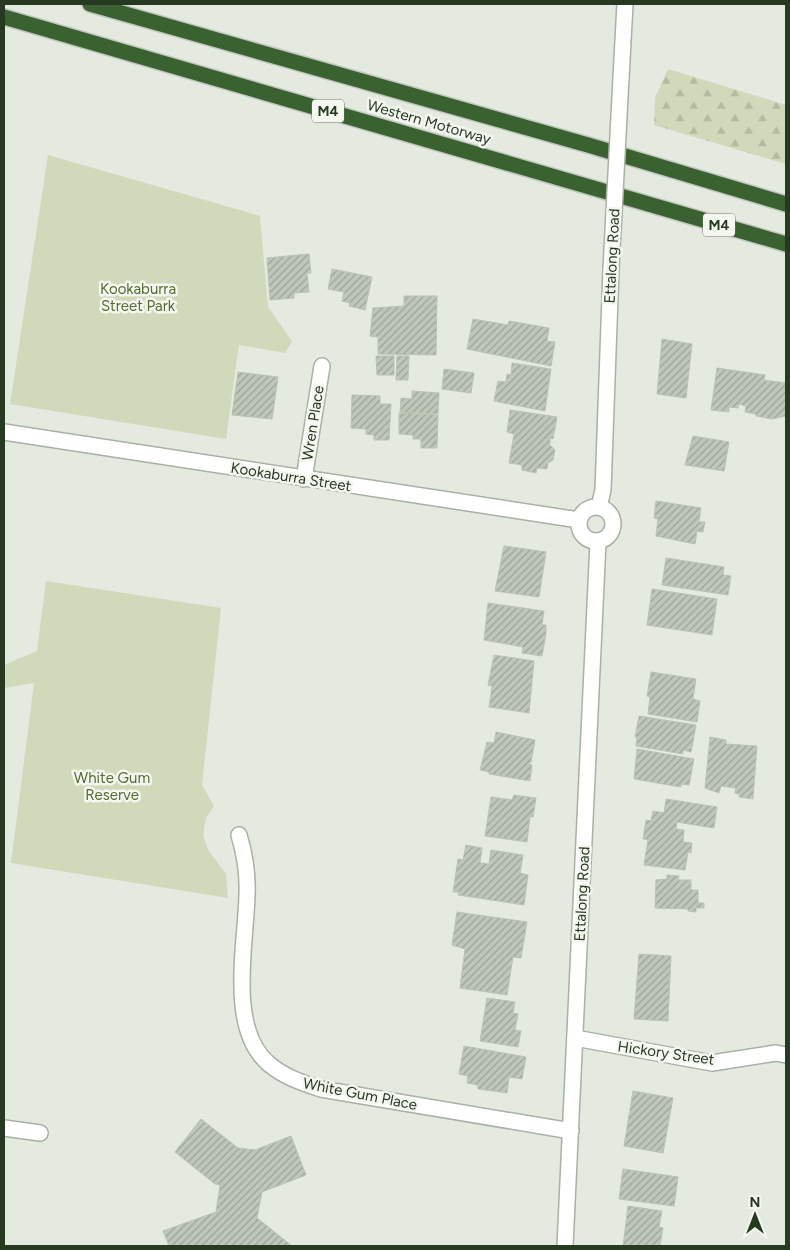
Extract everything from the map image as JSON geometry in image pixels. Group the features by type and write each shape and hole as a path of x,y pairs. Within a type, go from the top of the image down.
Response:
{"highway":[{"name":"Western Motorway","path":"90,4 588,145 786,204"},
{"name":"Western Motorway","path":"4,16 786,244"}],"street":[{"name":"Ettalong Road","path":"599,507 603,490 611,269 625,4"},
{"name":"Wren Place","path":"304,479 322,366"},
{"name":"Kookaburra Street","path":"4,432 579,520"},
{"path":"599,507 608,512 613,522 611,533 598,542 583,536 578,526 579,520 588,509 599,507"},
{"name":"Ettalong Road","path":"565,1246 598,542"},
{"name":"White Gum Place","path":"239,835 247,863 242,993 248,1035 268,1064 295,1080 321,1089 571,1131"},
{"name":"Hickory Street","path":"575,1038 712,1063 776,1053 786,1055"},
{"path":"4,1128 40,1134"}],"green space":[{"path":"668,69 786,105 786,164 654,125 655,98"},
{"name":"Kookaburra Street Park","path":"48,155 260,216 268,307 292,341 285,353 239,345 226,439 10,404"},
{"name":"White Gum Reserve","path":"46,581 221,608 202,785 214,806 206,818 203,835 208,850 226,874 228,898 11,863 34,683 4,688 4,665 37,651"}],"building":[{"path":"309,254 311,273 307,273 309,292 294,293 294,298 270,300 267,258"},
{"path":"332,269 372,277 365,310 349,306 350,303 342,301 344,292 328,289"},
{"path":"404,296 437,296 436,355 378,354 378,337 370,336 373,308 404,306"},
{"path":"473,319 508,325 509,321 549,328 547,341 555,342 551,366 467,349"},
{"path":"662,339 692,344 686,398 657,394"},
{"path":"376,356 394,356 394,375 377,375"},
{"path":"397,356 409,356 408,380 396,380"},
{"path":"512,363 551,369 545,411 494,401 498,381 506,382 507,374 511,375"},
{"path":"717,368 765,375 764,380 786,383 786,416 772,419 756,416 756,414 745,412 746,406 739,404 738,408 729,407 729,412 711,410"},
{"path":"444,369 474,373 471,393 442,389"},
{"path":"238,372 278,377 272,419 232,415"},
{"path":"412,391 439,393 438,414 400,412 401,398 412,399"},
{"path":"352,395 380,396 380,404 391,404 389,440 374,440 374,435 366,434 366,429 351,428"},
{"path":"510,410 557,417 553,439 550,438 550,445 555,450 553,460 548,463 547,469 537,468 536,473 522,470 522,465 509,463 514,434 507,432"},
{"path":"399,413 438,415 437,448 421,448 421,439 413,439 413,435 399,434"},
{"path":"693,436 729,442 724,471 685,465"},
{"path":"656,501 701,508 699,522 705,522 703,532 697,531 695,544 656,536 658,519 654,518"},
{"path":"504,546 546,552 539,597 495,591"},
{"path":"666,558 724,567 723,575 731,576 728,595 662,585"},
{"path":"652,589 717,599 712,635 647,625"},
{"path":"488,603 544,611 542,625 546,625 546,634 542,656 522,653 523,647 484,640"},
{"path":"494,655 534,661 529,713 489,707 492,686 488,685"},
{"path":"651,672 696,679 693,699 700,701 697,722 648,714 650,697 647,696"},
{"path":"639,716 696,725 691,752 683,750 683,754 636,746 637,737 635,737"},
{"path":"496,732 535,740 531,762 528,764 532,765 530,781 489,774 489,772 480,770 487,742 494,743"},
{"path":"710,737 726,740 726,744 757,746 753,799 739,797 739,794 735,793 736,788 721,786 719,793 705,788"},
{"path":"637,749 694,759 689,785 681,784 681,787 634,779"},
{"path":"514,795 536,798 533,817 530,817 527,842 485,836 491,797 512,800"},
{"path":"666,799 717,807 714,828 677,822 676,829 684,830 683,842 692,843 691,853 688,852 685,870 644,865 648,840 643,839 646,820 651,821 653,811 664,813"},
{"path":"466,845 482,848 480,863 489,864 491,850 523,855 520,873 528,875 524,905 458,895 459,892 453,892 458,859 463,860"},
{"path":"667,875 679,876 678,880 691,880 691,890 698,890 698,903 704,903 704,908 696,908 696,912 688,911 688,909 655,908 656,880 667,879"},
{"path":"457,912 527,922 521,958 513,957 507,995 460,988 465,949 452,945"},
{"path":"639,954 671,956 668,1021 634,1019"},
{"path":"487,998 515,1002 513,1013 518,1014 515,1030 521,1031 518,1047 480,1041"},
{"path":"464,1046 526,1057 522,1079 509,1077 507,1093 478,1089 478,1085 467,1083 468,1076 459,1074"},
{"path":"633,1091 673,1098 663,1153 624,1146"},
{"path":"201,1119 238,1148 255,1150 291,1136 306,1175 262,1192 257,1218 292,1246 169,1246 163,1231 216,1212 220,1185 215,1184 175,1152"},
{"path":"623,1169 678,1177 674,1206 619,1199"},
{"path":"628,1206 662,1211 659,1227 663,1228 660,1245 663,1246 623,1246"}]}
